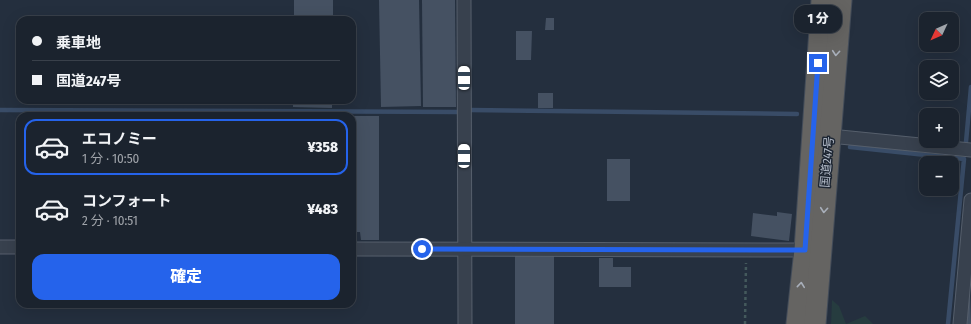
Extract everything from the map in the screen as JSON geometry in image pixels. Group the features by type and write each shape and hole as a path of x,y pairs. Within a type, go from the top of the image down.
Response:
{"highway":[{"name":"国道247号","path":"797,324 805,250 822,0"},
{"name":"国道247号","path":"815,324 841,0"}],"street":[{"path":"464,0 465,324"},
{"path":"830,136 971,150"},
{"path":"960,324 971,200"},
{"path":"0,247 16,247"},
{"path":"356,249 805,250"}],"path":[{"path":"745,324 746,251"}],"green space":[{"path":"832,300 839,306 846,324 831,324"},
{"path":"865,316 873,324 846,324"}],"building":[{"path":"294,0 333,0 333,16 294,16"},
{"path":"379,0 419,0 421,106 381,107"},
{"path":"422,0 455,0 456,107 423,107"},
{"path":"546,18 554,18 554,30 545,30"},
{"path":"516,31 532,31 531,60 516,60"},
{"path":"538,93 553,93 553,108 538,108"},
{"path":"293,104 332,104 332,108 293,107"},
{"path":"356,116 379,116 379,240 361,240 360,232 356,232"},
{"path":"607,159 630,159 630,201 607,201"},
{"path":"777,212 792,214 789,241 751,236 753,213 777,216"},
{"path":"515,256 554,256 554,324 515,324"},
{"path":"599,258 613,258 613,267 631,267 631,287 599,287"},
{"path":"970,291 971,324 967,324"}],"waterway":[{"path":"966,142 971,87"},
{"path":"0,110 458,112"},
{"path":"470,110 797,114"},
{"path":"850,147 964,159 948,324"}],"route":[{"path":"422,249 805,250 818,63"}]}
